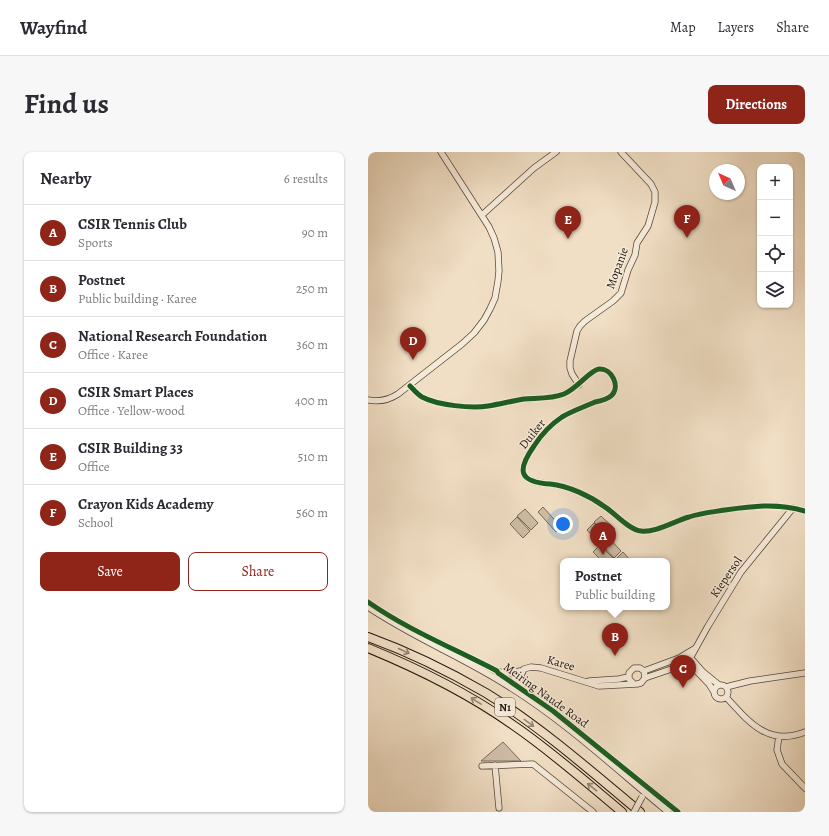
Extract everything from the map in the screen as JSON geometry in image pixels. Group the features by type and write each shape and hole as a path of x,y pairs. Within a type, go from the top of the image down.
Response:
{"highway":[{"name":"N1","path":"368,637 432,664 486,694 531,724 577,759 640,812"},
{"name":"N1","path":"368,648 439,680 506,720 534,740 622,812"}],"street":[{"path":"368,400 392,398 410,386 470,337 484,320 492,304 499,278 499,261 494,238 482,215 441,152"},
{"path":"482,215 534,168 556,152"},
{"name":"Mopanie","path":"579,385 572,374 570,365 577,331 585,321 613,301 621,293 628,270 635,256 637,243 648,224 655,200 654,190 651,184 621,152"},
{"name":"Duiker","path":"410,386 418,395 429,400 458,406 479,407 556,396 569,392 593,372 600,369 605,370 614,380 616,386 614,392 611,396 566,414 545,431 525,459 522,467 525,476 530,480 540,484 559,485 581,493 605,506 634,529 641,531 650,531 699,514 761,505 780,506 805,511"},
{"path":"780,506 784,514 783,521"},
{"name":"Kiepersol","path":"688,658 741,572 793,508"},
{"name":"Meiring Naude Road","path":"368,602 390,617 415,631 467,655 496,671 509,683 545,710 644,795 668,812"},
{"name":"Meiring Naude Road","path":"368,606 396,625 509,683 522,688 553,711 678,812"},
{"path":"688,658 683,665 645,678 640,684 634,684 628,677 631,670 634,668 640,668 644,671 688,658"},
{"path":"688,658 719,685 758,728 772,736 799,735 805,732"},
{"path":"688,658 718,698 723,698 726,692 736,684 805,673"},
{"name":"Karee","path":"496,671 510,673 537,667 599,686 628,677"},
{"path":"509,683 524,669"},
{"path":"522,688 519,680 524,669"},
{"path":"644,671 645,678"},
{"name":"Karee","path":"611,683 634,684"},
{"path":"714,692 715,687 719,685"},
{"path":"779,736 777,750 782,764 805,788"},
{"path":"482,766 526,763 536,765 593,812"},
{"path":"495,765 499,808"},
{"path":"634,812 649,788"}],"shaded area":[{"path":"543,507 561,527 556,532 538,512"},
{"path":"525,509 538,523 531,530 517,516"},
{"path":"601,516 615,529 607,536 594,522"},
{"path":"517,517 530,531 523,538 510,524"},
{"path":"594,523 607,537 600,544 587,530"},
{"path":"608,537 621,551 614,558 601,544"},
{"path":"600,545 613,558 599,558 593,552"},
{"path":"623,552 628,558 617,558"},
{"path":"503,742 521,761 481,761"}],"cycle path":[{"path":"410,386 422,397 428,400 455,406 481,407 524,399 559,396 569,392 595,370 604,370 614,379 614,392 608,398 566,415 550,427 528,454 523,468 526,477 532,481 557,485 586,495 609,510 632,528 641,531 659,529 698,514 756,506 795,508 805,511"},
{"path":"368,602 415,630 497,671 553,711 678,812"}],"place":[{"name":"Crayon Kids Academy","path":"687,238"},
{"name":"CSIR Building 33","path":"568,239"},
{"name":"CSIR Smart Places","path":"413,360"},
{"name":"CSIR Tennis Club","path":"603,555"},
{"name":"Postnet","path":"615,656"},
{"name":"National Research Foundation","path":"683,688"}]}
